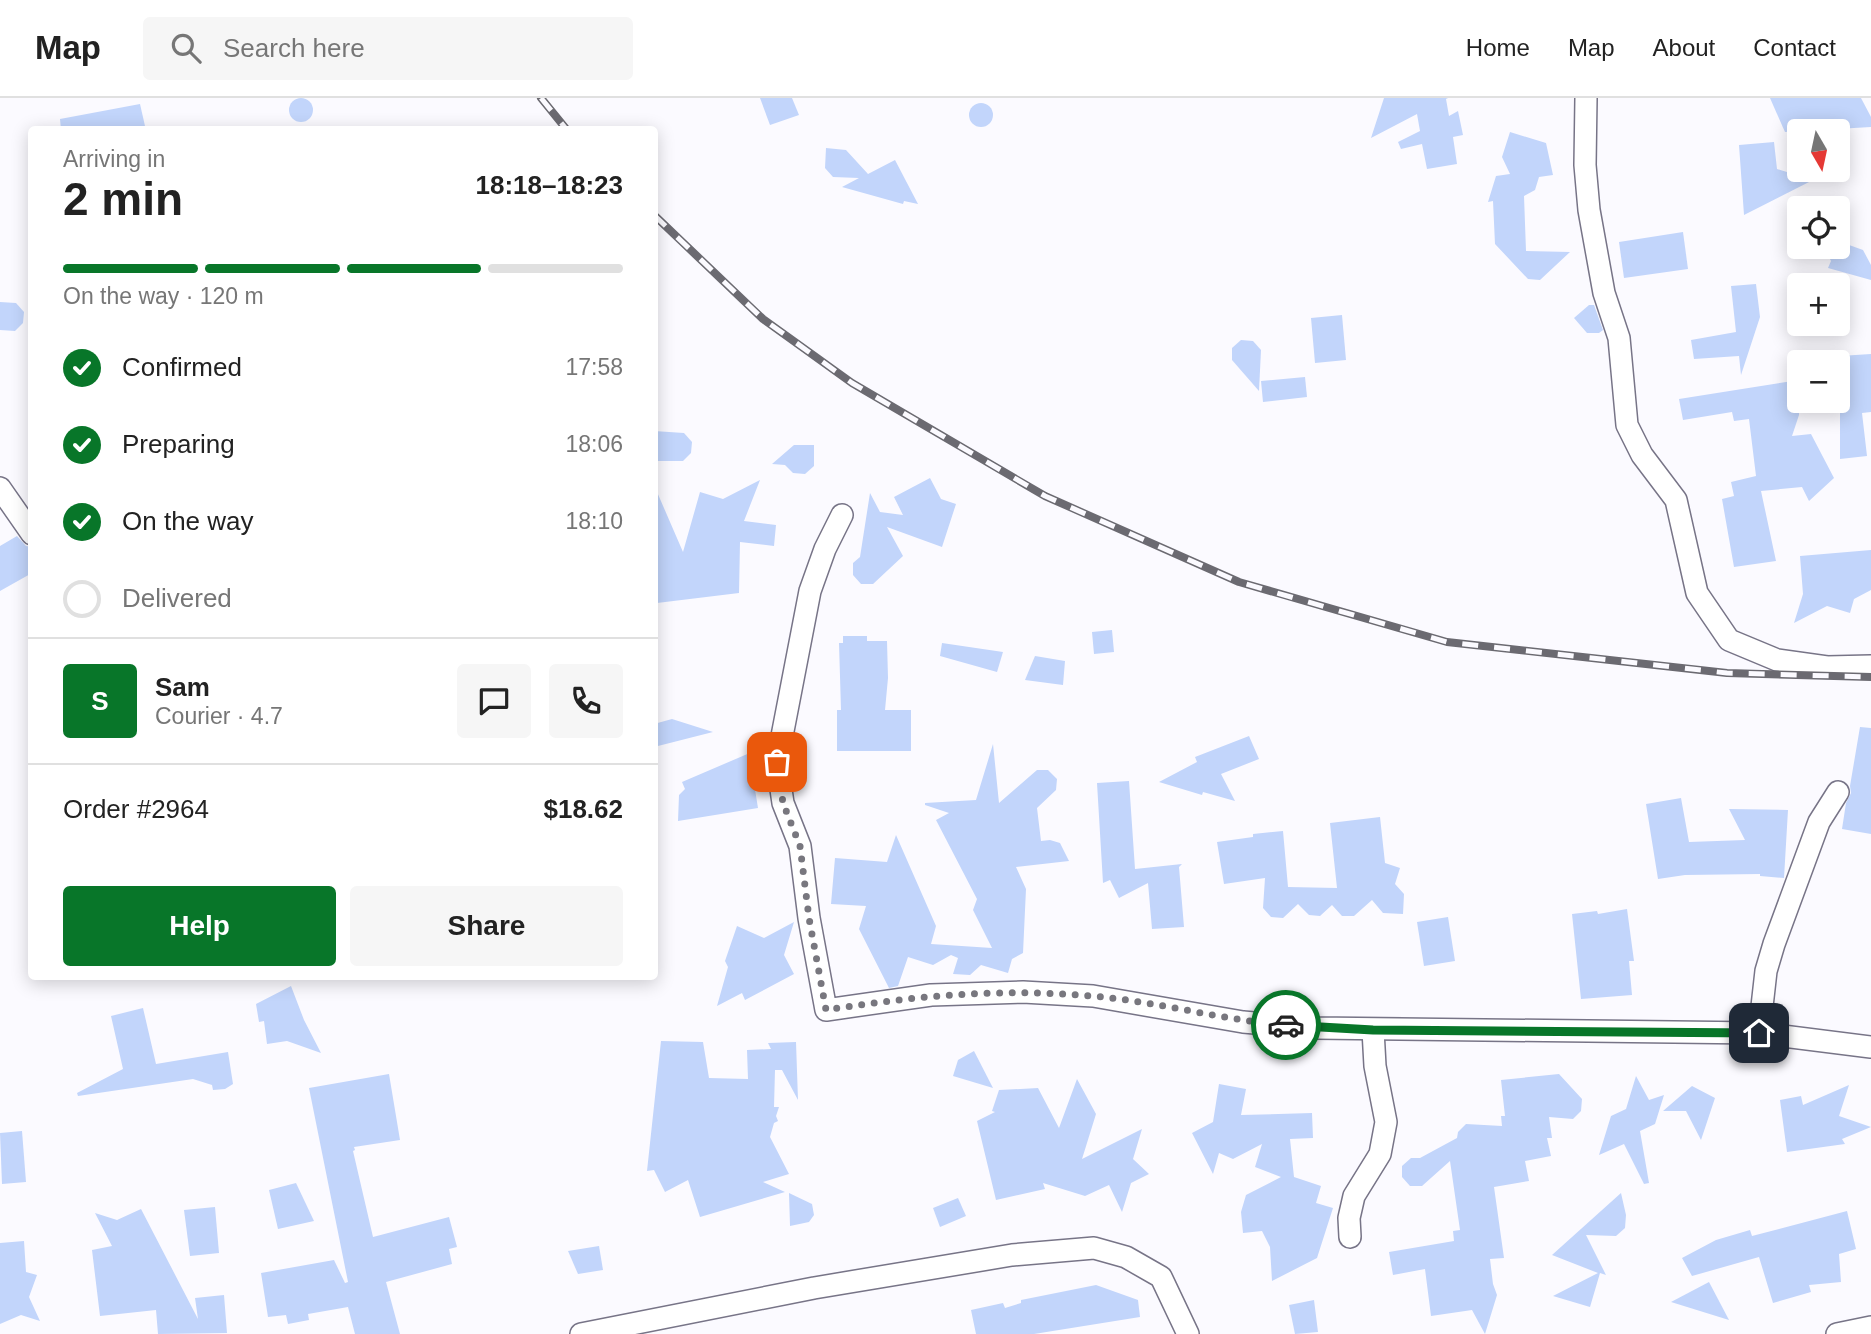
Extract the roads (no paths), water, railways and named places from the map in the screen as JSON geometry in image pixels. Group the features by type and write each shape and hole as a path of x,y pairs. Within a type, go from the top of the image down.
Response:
{"street":[{"path":"1586,98 1585,165 1589,210 1604,293 1619,338 1627,425 1642,454 1676,500 1697,593 1729,640 1777,660 1827,667 1871,666"},
{"path":"0,488 28,528"},
{"path":"842,515 825,548 810,591 777,762 783,803 800,846 809,918 826,1010 931,995 1023,992 1093,996 1244,1022 1373,1030 1759,1033 1871,1047"},
{"path":"1759,1033 1766,971 1774,944 1819,822 1838,792"},
{"path":"1350,1237 1349,1218 1354,1196 1380,1154 1386,1122 1375,1066 1373,1030"},
{"path":"581,1334 1012,1255 1094,1248 1126,1257 1161,1277 1188,1334"},
{"path":"1837,1334 1871,1327"}],"railway":[{"path":"541,98 564,126"},
{"path":"658,219 763,319 852,383 1045,496 1239,582 1447,642 1727,673 1871,677"}]}
